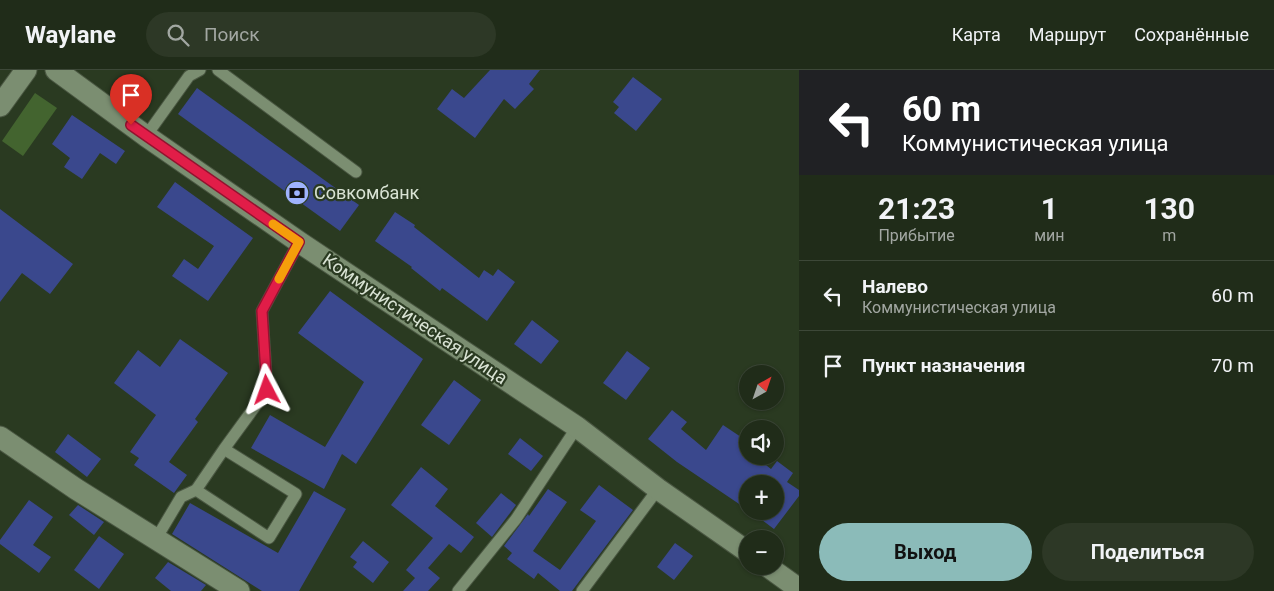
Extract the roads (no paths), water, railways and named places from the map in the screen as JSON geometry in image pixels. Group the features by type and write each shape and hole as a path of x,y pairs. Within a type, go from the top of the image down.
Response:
{"street":[{"path":"0,106 26,70"},
{"name":"Коммунистическая улица","path":"56,70 146,136 299,242 577,426 658,489 739,546"},
{"path":"0,437 76,489 240,591"},
{"path":"780,575 799,589"}],"lane":[{"path":"146,136 189,76 200,70"},
{"path":"218,70 356,172"},
{"path":"156,539 181,497 196,490 267,390 262,311 299,242"},
{"path":"458,591 516,519 577,426"},
{"path":"196,490 269,538 296,494 224,449"},
{"path":"582,591 658,489"}],"place":[{"name":"Совкомбанк","path":"297,193"}]}
